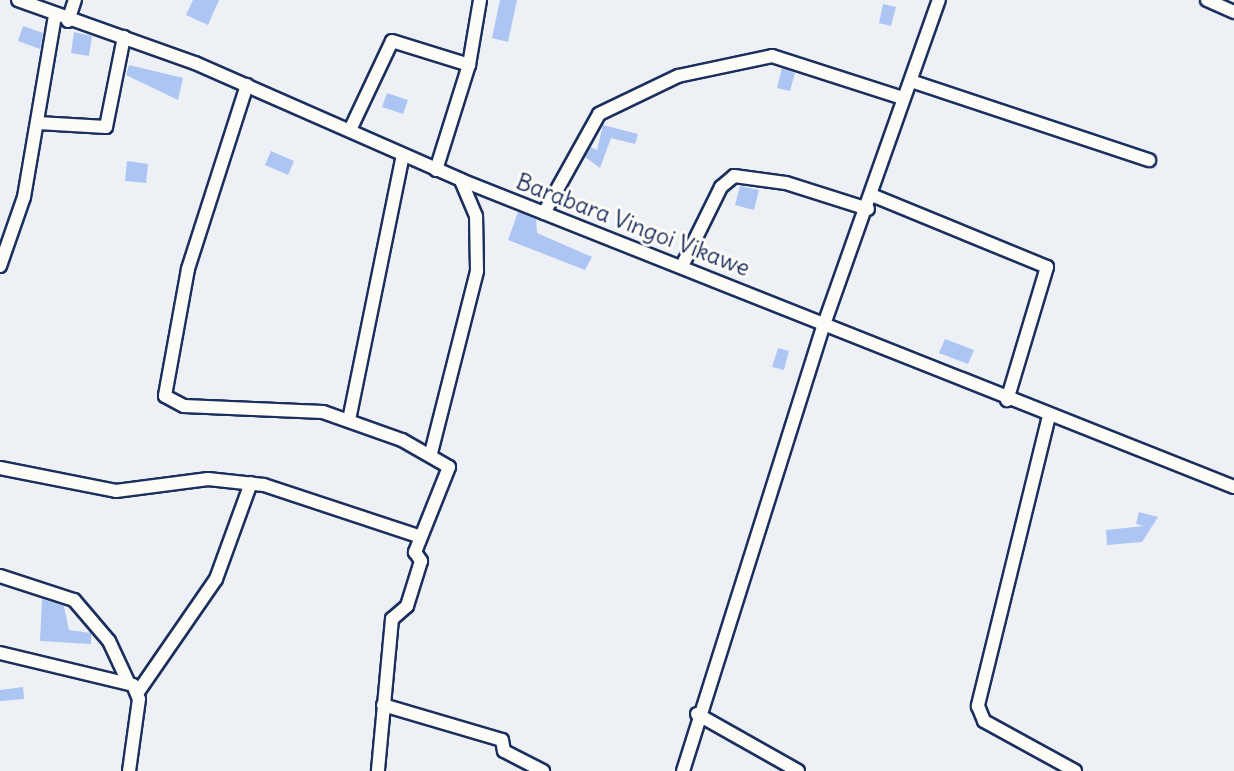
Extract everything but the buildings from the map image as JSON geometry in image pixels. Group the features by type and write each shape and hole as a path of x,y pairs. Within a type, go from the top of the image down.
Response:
{"street":[{"name":"Barabara Vingoi Vikawe","path":"18,0 68,21 124,37 247,85 436,170 683,264 823,327 1234,487"},
{"path":"68,21 75,0"},
{"path":"436,170 469,65 480,0"},
{"path":"683,771 697,714 823,327 874,197 903,99 939,0"},
{"path":"1207,0 1234,12"},
{"path":"0,266 24,197 55,16"},
{"path":"38,123 106,127 124,37"},
{"path":"350,130 392,41 469,65"},
{"path":"544,213 599,114 678,76 772,56 903,99"},
{"path":"911,81 1149,160"},
{"path":"247,85 188,269 166,396 184,406 297,407 349,420 431,453 450,473 421,537 407,606 392,620 378,771"},
{"path":"349,420 403,155"},
{"path":"683,264 721,187 734,176 786,183 868,209"},
{"path":"431,453 477,271 476,216 461,180"},
{"path":"874,197 1047,267 1007,400"},
{"path":"1049,416 978,706 984,721 1075,771"},
{"path":"0,468 116,491 208,479 251,483 421,537"},
{"path":"129,771 138,692 216,579 251,483"},
{"path":"0,576 74,600 109,641 128,682 138,692"},
{"path":"0,653 128,682"},
{"path":"383,705 502,740 503,750 543,771"},
{"path":"697,714 798,771"}]}
